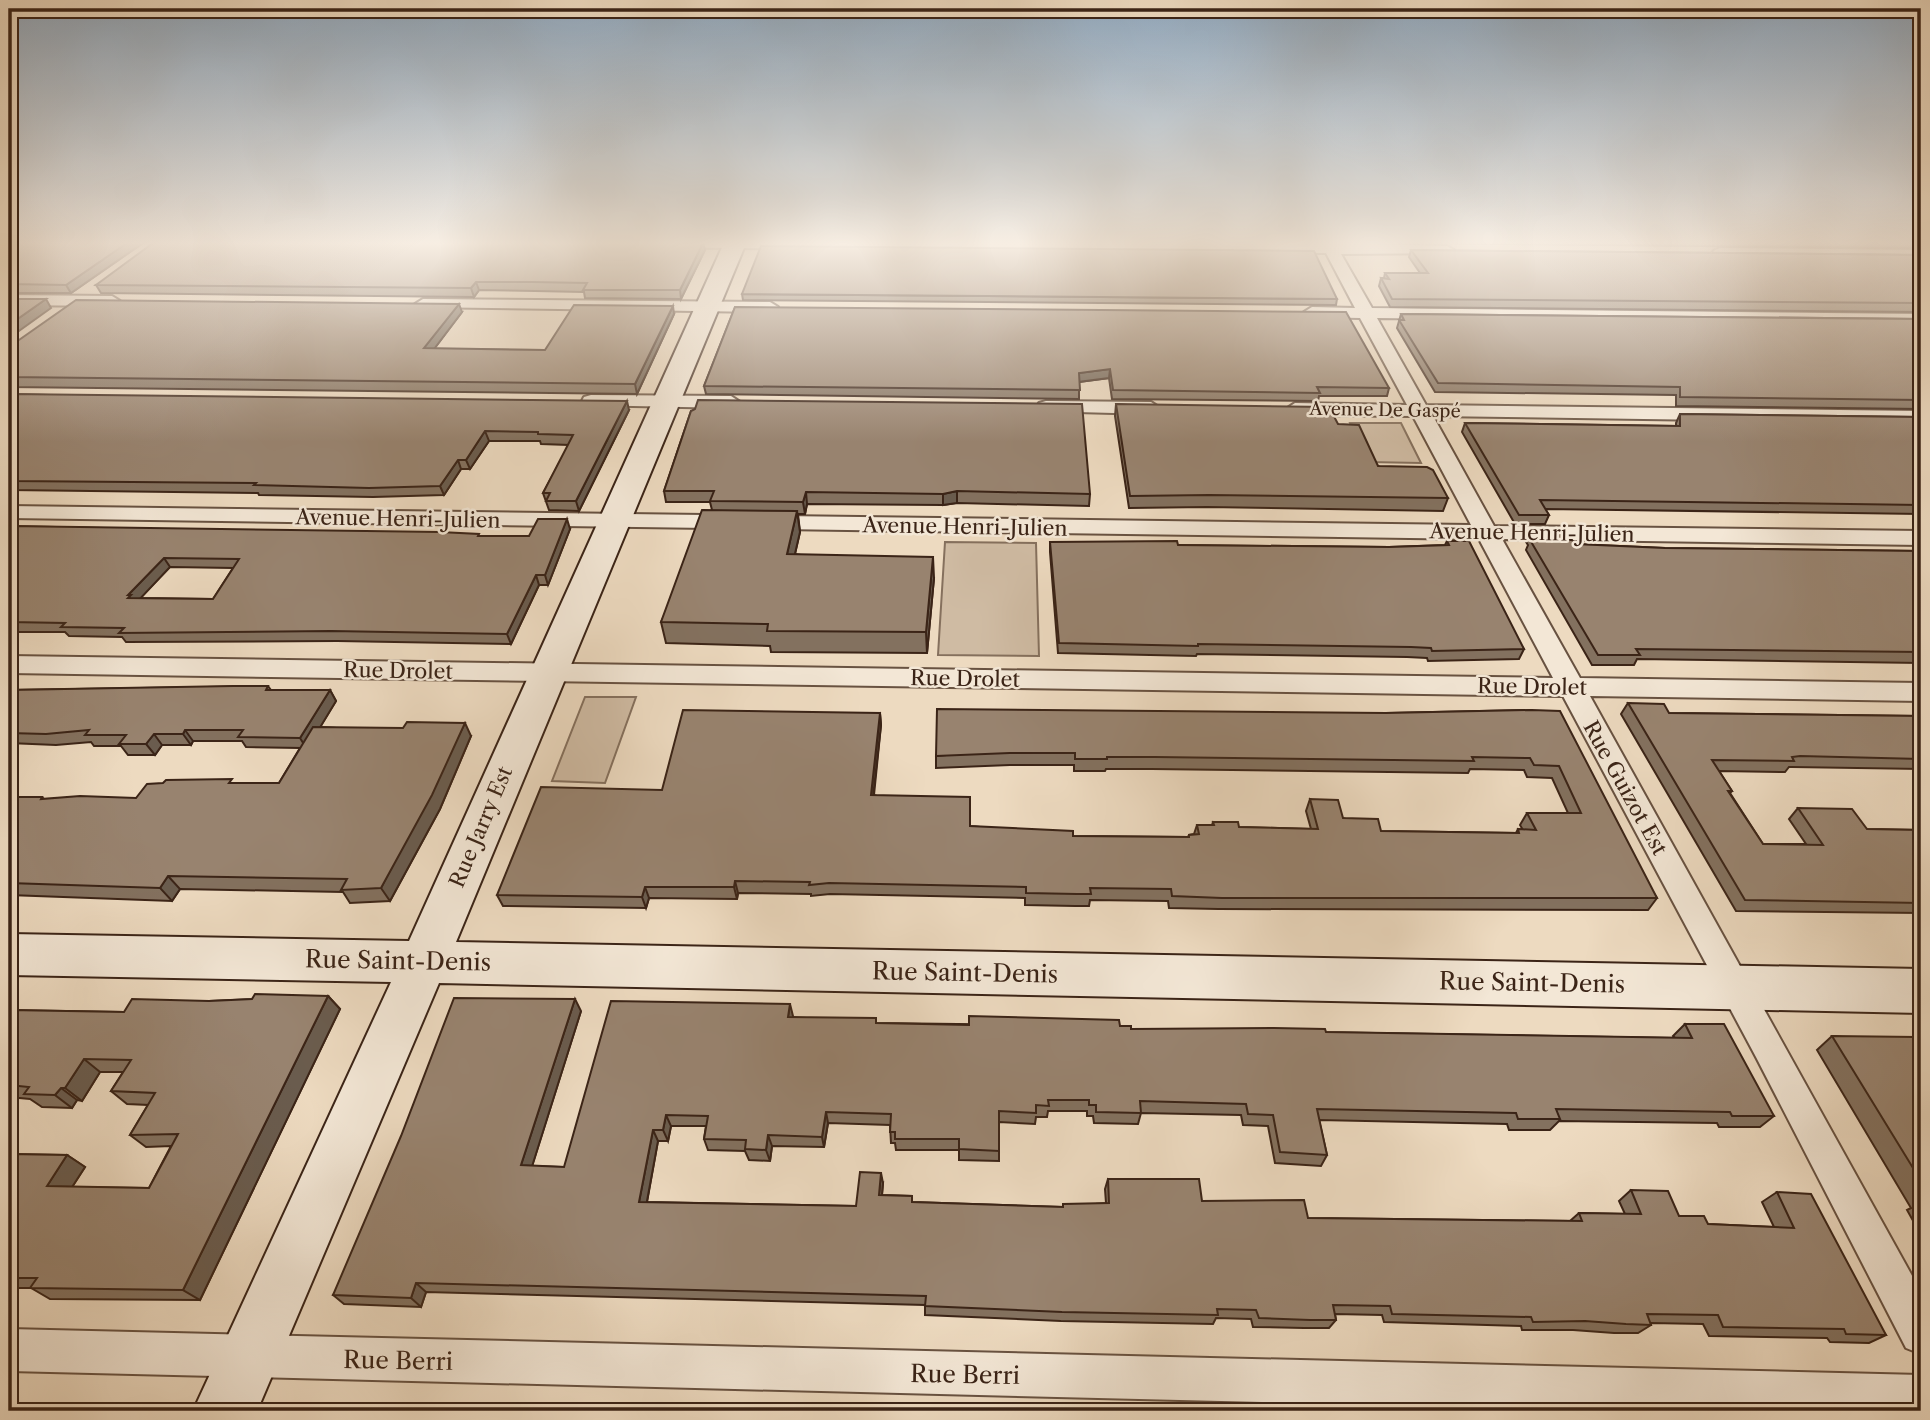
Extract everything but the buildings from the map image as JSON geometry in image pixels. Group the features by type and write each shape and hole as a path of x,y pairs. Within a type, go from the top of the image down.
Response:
{"main road":[{"name":"Rue Jarry Est","path":"225,1411 424,962 707,309"},
{"name":"Rue Saint-Denis","path":"9,954 1921,991"}],"street":[{"path":"53,317 64,309"},
{"name":"Rue Guizot Est","path":"1364,309 1921,1333"},
{"path":"1294,312 1921,318"},
{"path":"577,401 756,403"},
{"path":"1034,407 1171,408"},
{"name":"Avenue De Gaspé","path":"1276,409 1921,417"},
{"name":"Avenue Henri-Julien","path":"9,512 1921,538"},
{"name":"Rue Drolet","path":"9,665 1921,692"},
{"name":"Rue Berri","path":"9,1350 1921,1396"}],"shaded area":[{"path":"1350,423 1401,423 1421,463 1367,462"},
{"path":"945,542 1036,543 1039,656 938,655"},
{"path":"585,697 636,697 605,783 552,781"}]}
